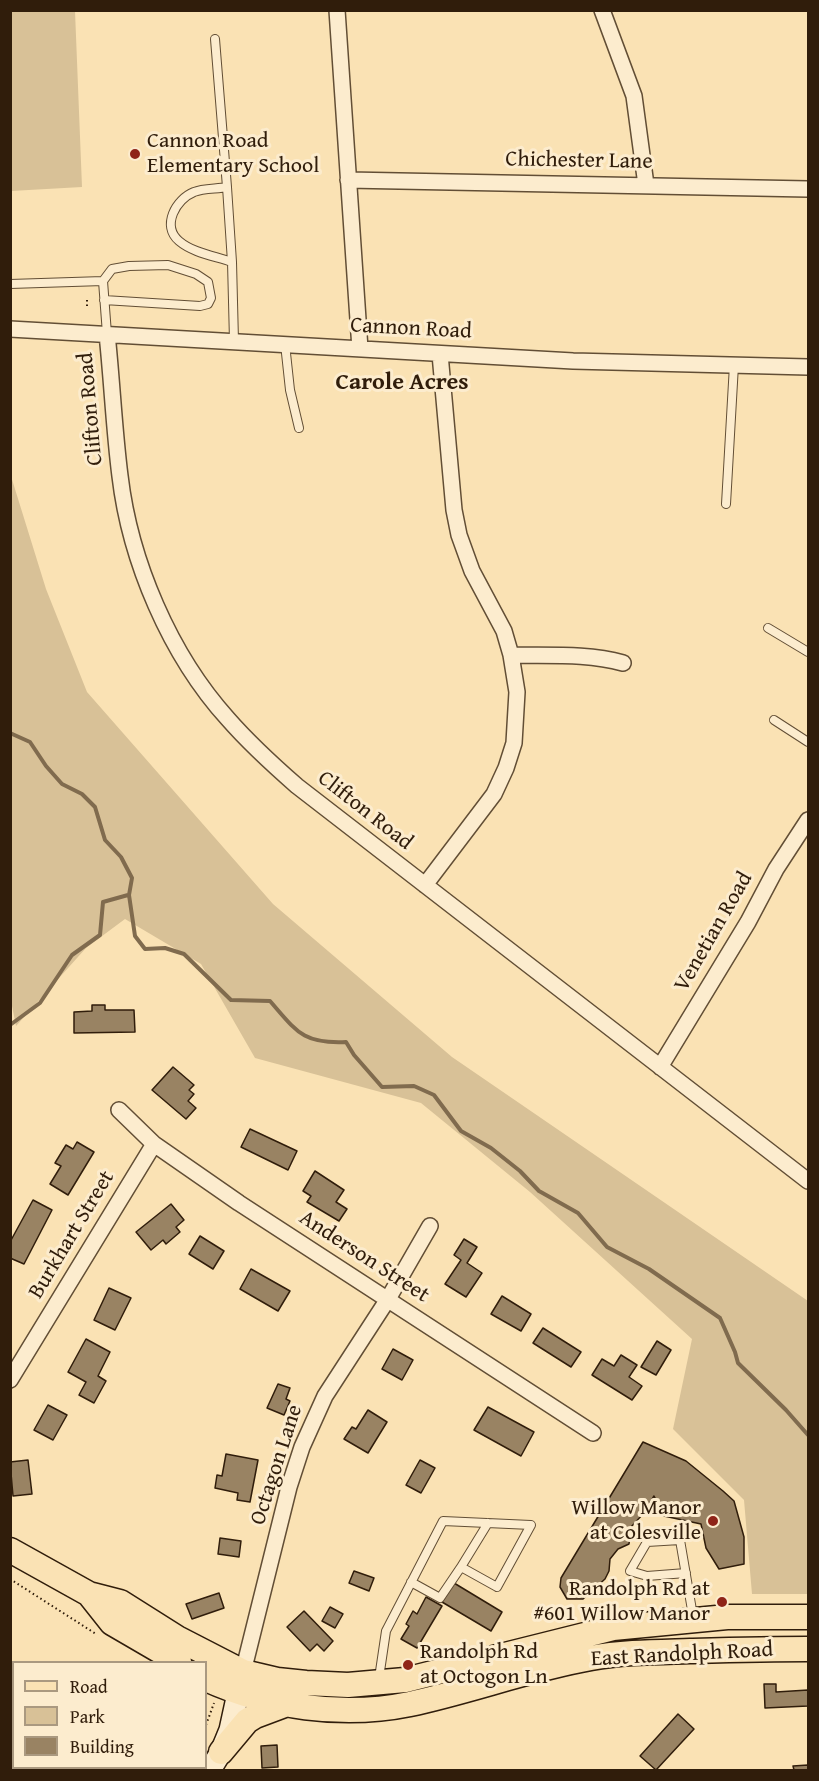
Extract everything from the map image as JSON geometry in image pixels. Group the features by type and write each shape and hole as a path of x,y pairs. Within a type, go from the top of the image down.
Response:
{"main road":[{"name":"East Randolph Road","path":"10,1550 89,1594 120,1602 240,1681 262,1699 288,1704 340,1710 407,1705 560,1665 617,1654 808,1648"},
{"name":"East Randolph Road","path":"89,1594 112,1623 176,1661"},
{"name":"East Randolph Road","path":"207,1678 348,1685 405,1680 613,1628 727,1617 808,1617"},
{"path":"215,1761 217,1736 226,1705 240,1681"},
{"path":"215,1761 247,1721 288,1704"}],"street":[{"path":"337,10 360,349"},
{"path":"602,10 634,96 646,185"},
{"name":"Chichester Lane","path":"348,180 808,189"},
{"name":"Cannon Road","path":"10,329 573,361 808,367"},
{"name":"Clifton Road","path":"107,334 120,477 130,527 152,599 191,670 226,718 297,786 808,1181"},
{"path":"425,885 494,794 514,743 517,692 511,655 504,631 472,571 459,535 454,510 440,354"},
{"path":"511,655 579,656 607,658 623,663"},
{"name":"Venetian Road","path":"660,1067 748,922 776,869 808,820"},
{"name":"Anderson Street","path":"119,1110 154,1144 239,1203 593,1433"},
{"name":"Burkhart Street","path":"10,1380 154,1144"},
{"name":"Octagon Lane","path":"240,1681 289,1487 302,1447 325,1396 388,1299 430,1226"}],"lane":[{"path":"215,39 232,262 234,341"},
{"path":"227,187 195,191 183,198 175,209 170,226 179,242 195,250 232,262"},
{"path":"104,300 200,306 208,304 211,298 208,282 196,274 168,265 129,266 112,270 103,280 104,300 107,334"},
{"path":"10,284 103,280"},
{"path":"285,344 290,390 299,428"},
{"path":"726,504 734,365"},
{"path":"768,628 808,652"},
{"path":"774,720 808,742"},
{"path":"378,1682 386,1631 443,1521 531,1525 496,1587 461,1567"},
{"path":"411,1582 440,1598 488,1523"},
{"path":"686,1573 647,1576 630,1571 646,1542 680,1540 686,1573 694,1620"}],"path":[{"path":"87,298 87,306"},
{"path":"10,1579 97,1635"},
{"path":"207,1722 214,1703"}],"green space":[{"path":"11,10 75,11 82,187 11,191"},
{"path":"10,473 46,589 87,692 273,904 452,1057 808,1301 808,1594 752,1594 744,1500 673,1429 692,1339 530,1192 421,1103 255,1058 201,964 125,919 86,948 16,1026 10,996"}],"building":[{"path":"92,1005 105,1005 105,1010 134,1010 135,1032 74,1033 74,1012 92,1011"},
{"path":"173,1067 194,1085 189,1090 194,1094 188,1101 196,1108 186,1119 152,1090"},
{"path":"250,1129 297,1151 288,1170 241,1147"},
{"path":"77,1142 94,1152 68,1195 50,1184 61,1166 55,1163 66,1145 73,1149"},
{"path":"315,1171 344,1190 336,1202 347,1209 339,1221 307,1202 311,1196 303,1191"},
{"path":"33,1200 52,1210 24,1264 10,1258 10,1242"},
{"path":"171,1204 184,1220 176,1227 180,1232 166,1244 163,1240 151,1250 136,1232"},
{"path":"200,1236 224,1251 213,1269 189,1254"},
{"path":"464,1239 477,1247 467,1263 482,1273 466,1297 445,1284 461,1260 454,1255"},
{"path":"251,1269 290,1291 278,1311 240,1289"},
{"path":"109,1288 131,1298 115,1330 94,1320"},
{"path":"502,1296 531,1314 521,1331 491,1314"},
{"path":"543,1328 581,1352 571,1367 533,1343"},
{"path":"86,1339 110,1352 98,1376 106,1381 94,1403 79,1395 86,1382 68,1372"},
{"path":"657,1341 671,1350 656,1375 641,1367"},
{"path":"393,1349 413,1360 402,1380 382,1369"},
{"path":"621,1355 637,1365 629,1377 642,1386 632,1400 592,1375 602,1359 614,1366"},
{"path":"278,1384 290,1388 286,1399 290,1401 284,1415 267,1408"},
{"path":"48,1405 67,1415 53,1440 34,1430"},
{"path":"488,1407 534,1432 521,1456 474,1430"},
{"path":"368,1410 387,1422 368,1453 344,1439 352,1427 356,1429"},
{"name":"Willow Manor at Colesville","path":"643,1442 686,1461 734,1501 744,1537 744,1564 719,1569 706,1548 701,1524 664,1516 654,1496 643,1514 631,1527 629,1544 618,1549 610,1559 609,1571 605,1579 583,1599 567,1599 560,1587 561,1578"},
{"path":"226,1454 258,1460 250,1502 237,1500 238,1493 215,1488 217,1475 222,1476"},
{"path":"28,1460 32,1494 13,1496 10,1462"},
{"path":"420,1460 435,1468 421,1493 406,1485"},
{"path":"220,1538 241,1541 239,1557 218,1554"},
{"path":"354,1571 374,1578 369,1591 349,1583"},
{"path":"454,1583 502,1612 491,1631 442,1602"},
{"path":"219,1593 224,1608 192,1619 186,1604"},
{"path":"426,1597 442,1606 417,1648 401,1639 409,1626 406,1624 413,1611 417,1614"},
{"path":"330,1607 343,1614 335,1628 322,1621"},
{"path":"304,1611 333,1641 324,1651 317,1644 310,1651 287,1627"},
{"path":"764,1684 776,1684 776,1692 808,1690 808,1706 765,1708"},
{"path":"678,1714 694,1729 656,1770 640,1756"},
{"path":"277,1745 278,1767 262,1768 261,1746"},
{"path":"808,1765 808,1770 794,1770 793,1766"}],"waterway":[{"path":"10,733 30,742 46,766 62,784 82,794 95,807 105,840 121,857 132,878 129,895 135,936 145,949 165,948 184,954 231,1000 270,1001 302,1034 320,1041 346,1042 354,1055 382,1087 414,1086 434,1095 461,1131 491,1148 520,1171 539,1191 578,1213 607,1247 649,1269 720,1318 738,1363 808,1435"},
{"path":"10,1025 40,1003 72,955 100,935 103,902 128,895"}],"place":[{"name":"Cannon Road Elementary School","path":"135,154"},
{"name":"Willow Manor at Colesville","path":"713,1521"},
{"name":"Randolph Rd at #601 Willow Manor","path":"722,1602"},
{"name":"Randolph Rd at Octogon Ln","path":"408,1665"}],"district":[{"name":"Carole Acres","path":"402,383"}]}
